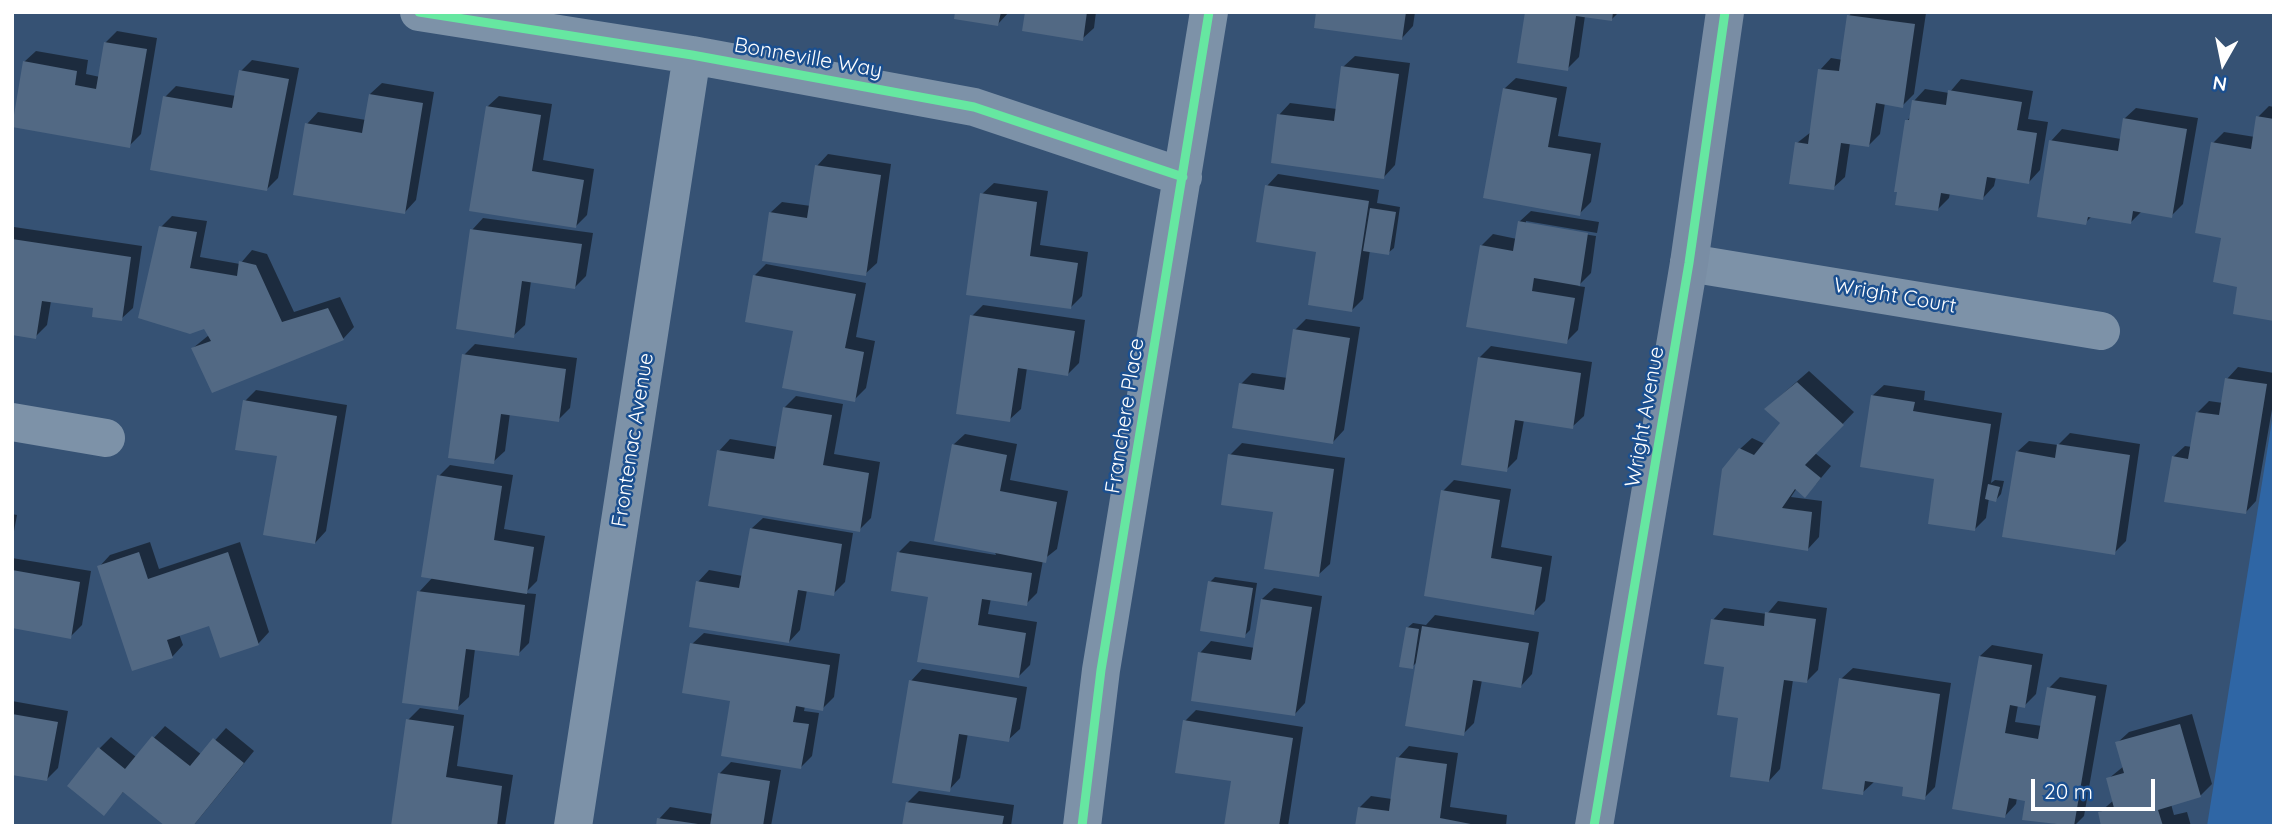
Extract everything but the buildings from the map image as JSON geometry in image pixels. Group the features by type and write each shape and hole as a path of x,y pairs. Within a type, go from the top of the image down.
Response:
{"street":[{"name":"Bonneville Way","path":"419,12 692,55 974,107 1183,177"},
{"name":"Franchere Place","path":"1082,826 1101,670 1209,12"},
{"name":"Wright Avenue","path":"1594,826 1689,263 1725,12"},
{"name":"Frontenac Avenue","path":"573,826 692,55"},
{"name":"Wright Court","path":"1689,263 2101,331"},
{"path":"12,422 106,438"}],"shaded area":[{"path":"2274,408 2274,826 2207,826"}],"cycle path":[{"path":"419,12 692,55 974,107 1183,177"},
{"path":"1082,826 1101,670 1209,12"},
{"path":"1594,826 1689,263 1725,12"}]}
